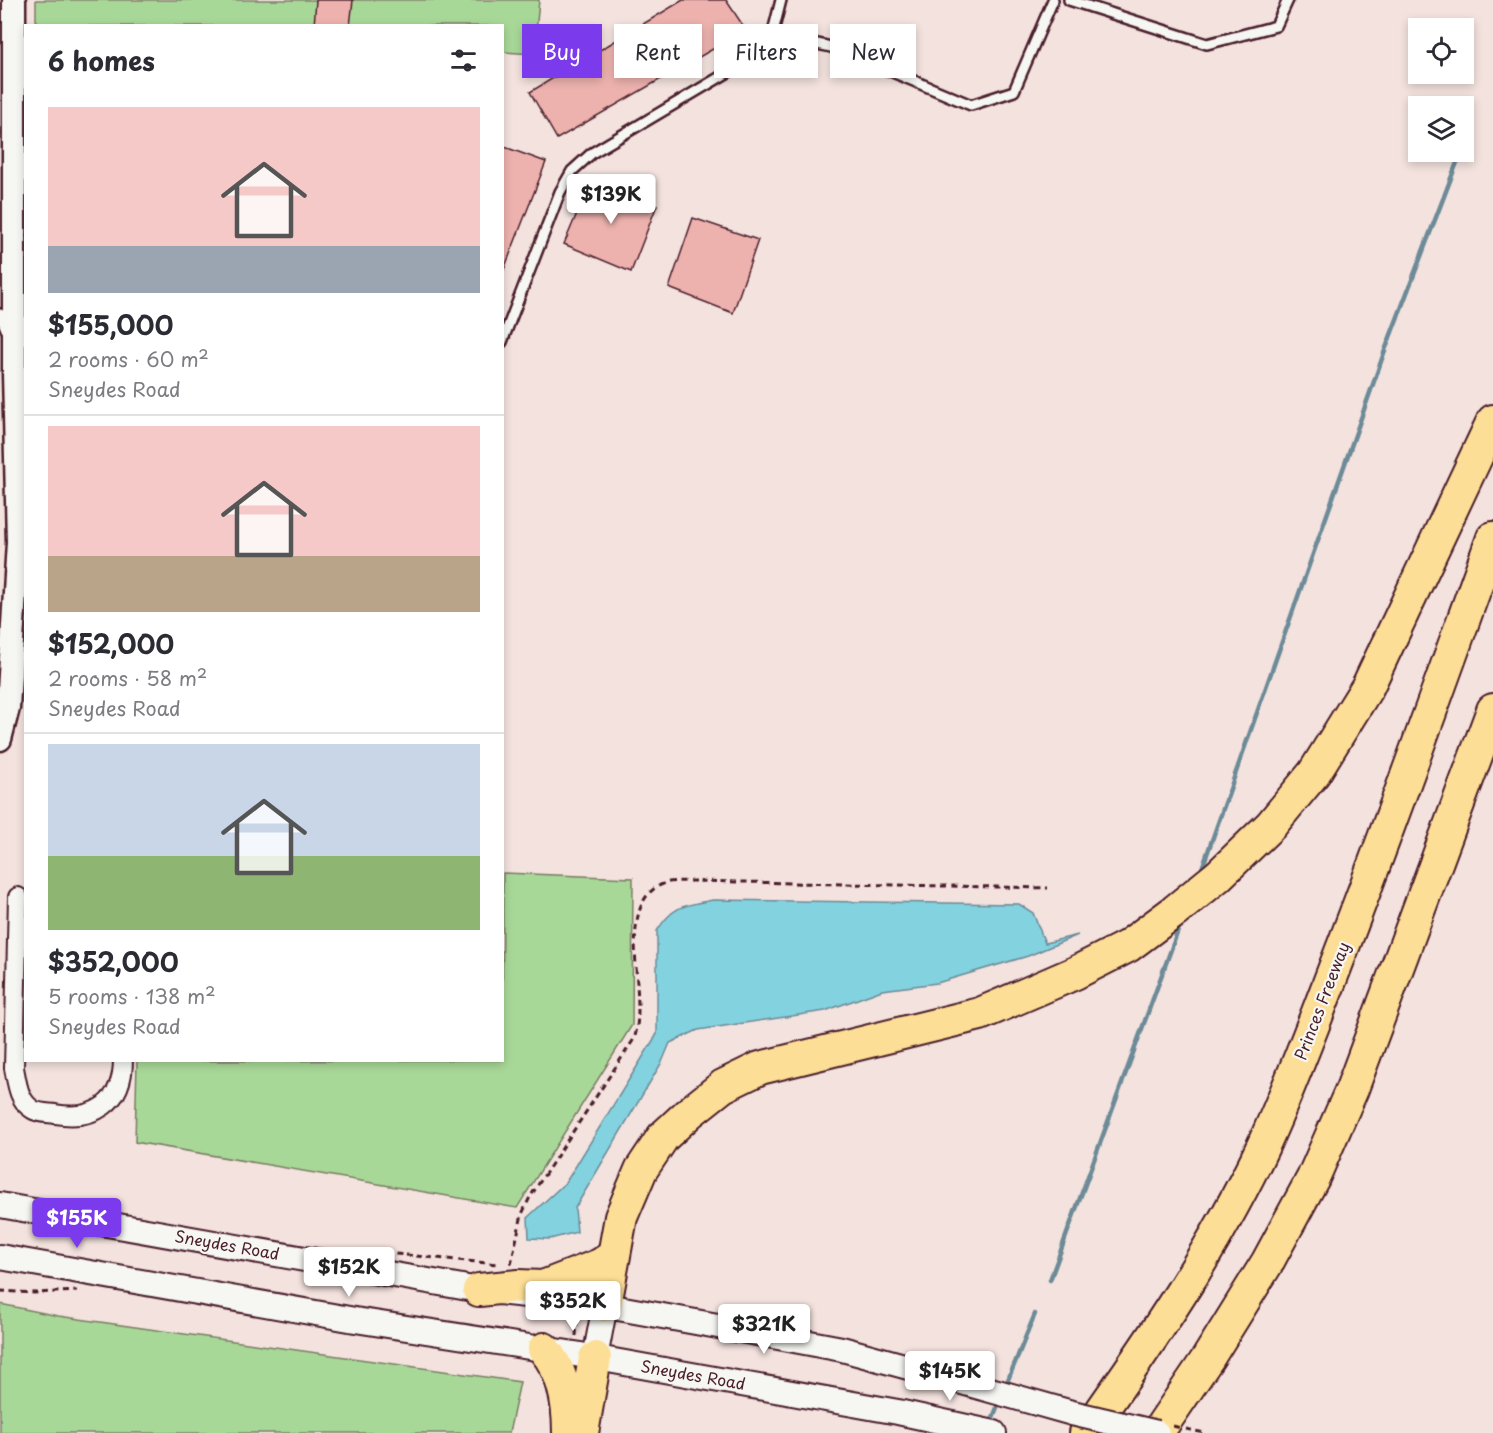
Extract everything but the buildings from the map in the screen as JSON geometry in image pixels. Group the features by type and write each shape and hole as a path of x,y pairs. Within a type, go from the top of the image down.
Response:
{"highway":[{"path":"593,1304 612,1257 621,1217 641,1170 663,1137 723,1086 760,1068 980,1014 1035,991 1128,946 1218,876 1271,825 1314,773 1368,686 1493,421"},
{"name":"Princes Freeway","path":"1086,1433 1153,1337 1218,1233 1262,1147 1292,1079 1360,903 1493,538"},
{"path":"1165,1431 1261,1272 1313,1178 1352,1089 1493,710"},
{"path":"479,1290 518,1286 543,1287 600,1265 612,1257"},
{"path":"544,1348 553,1359 561,1377 569,1433"},
{"path":"582,1433 585,1356"}],"main road":[{"name":"Sneydes Road","path":"0,1205 479,1290 593,1304 842,1349 1072,1413 1165,1431"},
{"name":"Sneydes Road","path":"0,1257 356,1320 544,1348 898,1412 994,1433"},
{"path":"585,1356 593,1304"}],"street":[{"path":"0,739 8,708 22,542 10,283 14,0"},
{"path":"14,897 14,1068 19,1094 32,1110 64,1116 88,1115 108,1104 119,1086 123,1062"}],"lane":[{"path":"775,24 781,0"},
{"path":"818,45 828,47 971,105 1014,91 1053,0"},
{"path":"1069,0 1207,44 1276,26 1288,0"},
{"path":"504,337 560,192 572,171 592,153 718,78"},
{"path":"0,314 6,330 14,373"}],"path":[{"path":"383,1253 511,1265 522,1214 530,1197 634,1039 639,1019 637,932 639,910 643,899 652,890 665,883 691,881 1048,888"},
{"path":"585,1356 593,1304"},
{"path":"1165,1431 1204,1433"}],"green space":[{"path":"36,0 539,0 537,24 522,24 522,53 504,52 504,24 36,24"},
{"path":"504,873 633,878 632,1025 517,1208 135,1142 137,1062 504,1062"},
{"path":"0,1304 58,1316 520,1382 509,1433 0,1433"}],"water":[{"path":"713,900 1019,904 1033,913 1045,943 1078,935 1028,956 937,983 882,990 825,1011 698,1030 670,1043 662,1062 575,1208 577,1232 550,1239 529,1238 528,1217 566,1182 657,1034 657,931 674,911 695,903"}],"waterway":[{"path":"1200,874 1384,353 1457,162"},
{"path":"1050,1280 1180,925"},
{"path":"1005,1387 1035,1314"},
{"path":"987,1424 992,1420 1000,1400"}]}
